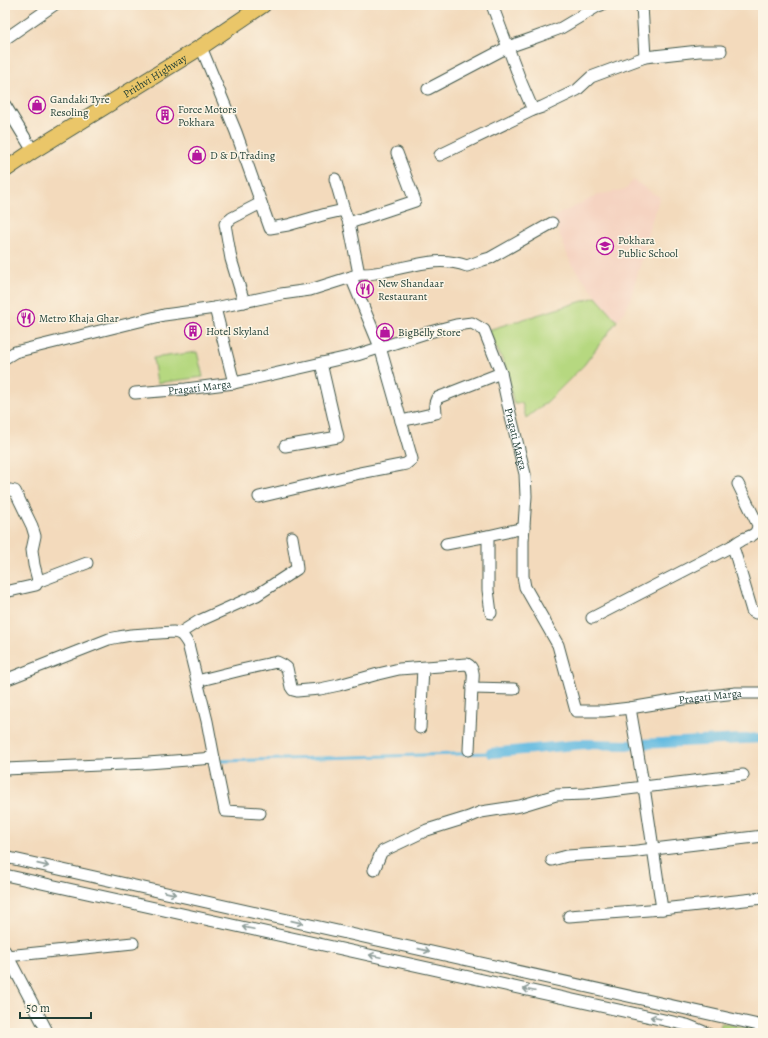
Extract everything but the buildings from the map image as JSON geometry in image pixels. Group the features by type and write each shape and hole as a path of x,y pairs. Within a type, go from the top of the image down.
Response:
{"highway":[{"name":"Prithvi Highway","path":"5,170 33,151 201,47 263,5"}],"street":[{"path":"5,39 54,5"},
{"path":"492,5 533,110"},
{"path":"428,89 508,47 561,28 601,5"},
{"path":"642,5 645,57"},
{"path":"201,47 236,132 270,228 288,225 344,210"},
{"path":"440,156 577,90 591,77 645,57 699,51 721,51"},
{"path":"5,105 33,151"},
{"path":"349,223 415,201 397,153"},
{"path":"259,497 360,473 406,464 412,460 380,347 355,275 354,249 349,223 335,179"},
{"path":"244,302 232,259 225,224 232,218 261,203"},
{"path":"5,358 14,352 164,314 215,308 281,294 310,290 355,275 376,273 425,263 443,261 467,266 490,258 552,223"},
{"path":"215,308 234,383"},
{"name":"Pragati Marga","path":"135,393 234,383 357,355 456,325 472,323 484,330 501,373 525,474 526,496 523,541 523,576 525,587 558,645 576,711 604,711 736,693 763,693"},
{"path":"285,446 338,437 321,363"},
{"path":"401,421 436,413 435,403 437,398 501,373"},
{"path":"592,618 732,546 742,539 755,534 758,530 758,525 738,484"},
{"path":"5,490 15,491 32,526 35,536 32,550 38,580 37,582"},
{"path":"446,544 524,528"},
{"path":"488,536 488,590 491,613"},
{"path":"180,633 199,621 257,595 297,569 292,537"},
{"path":"732,546 752,611 756,613 763,611"},
{"path":"5,592 36,584 37,582 87,563"},
{"path":"5,680 109,639 131,635 173,632 180,633 183,635 188,644 207,721 225,811 260,812"},
{"path":"197,681 277,662 283,664 286,668 293,690 308,690 339,685 399,669 467,664 471,666 473,670 469,750"},
{"path":"420,728 424,668"},
{"path":"472,688 514,688"},
{"path":"630,708 654,848 662,909"},
{"path":"5,769 148,763 214,758"},
{"path":"374,870 383,850 427,830 481,812 520,806 556,795 586,794 743,775"},
{"path":"552,860 567,856 629,852 763,836"},
{"path":"5,857 763,1026"},
{"path":"5,875 687,1025 707,1033"},
{"path":"569,916 662,909 763,898"},
{"path":"48,1033 6,954 133,942"}],"shaded area":[{"name":"Pokhara Public School","path":"633,180 660,197 648,233 631,297 624,312 617,321 571,264 553,217 598,195 626,189"}],"green space":[{"path":"596,297 617,321 584,365 548,401 526,418 522,403 513,403 508,372 488,330"},
{"path":"197,352 203,377 157,383 153,358"},
{"path":"722,1023 763,1031 763,1033 726,1033 720,1025"}],"waterway":[{"path":"641,744 763,738"},
{"path":"491,753 585,744 630,745"},
{"path":"221,761 491,753"}],"place":[{"name":"Gandaki Tyre Resoling","path":"37,105"},
{"name":"Force Motors Pokhara","path":"165,115"},
{"name":"D & D Trading","path":"197,155"},
{"name":"Pokhara Public School","path":"605,246"},
{"name":"New Shandaar Restaurant","path":"365,289"},
{"name":"Metro Khaja Ghar","path":"26,318"},
{"name":"Hotel Skyland","path":"193,331"},
{"name":"BigBelly Store","path":"385,332"}]}
